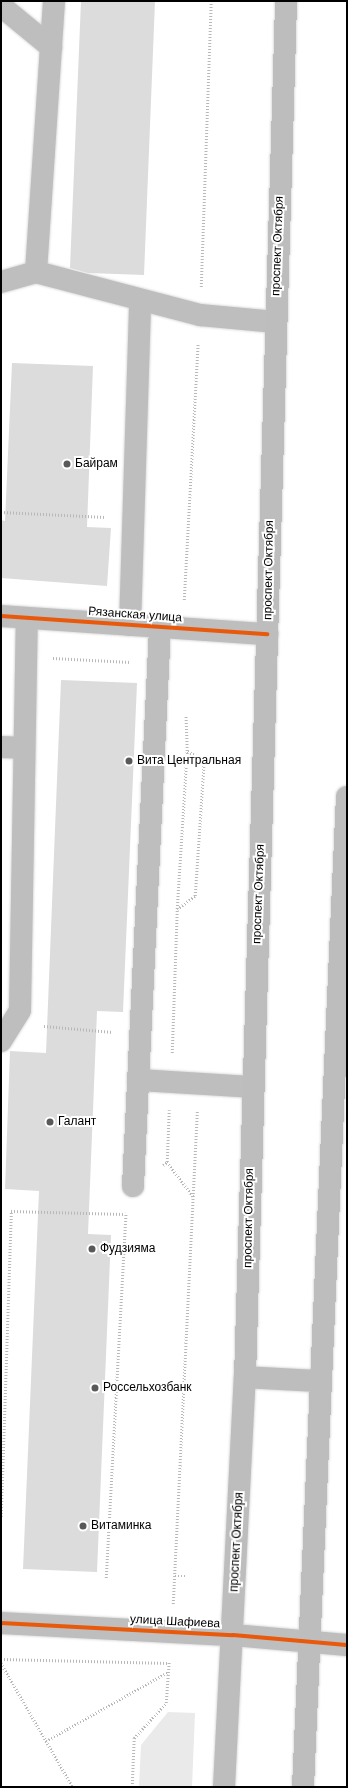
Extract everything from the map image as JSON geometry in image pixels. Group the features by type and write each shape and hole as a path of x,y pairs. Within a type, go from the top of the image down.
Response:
{"main road":[{"name":"проспект Октября","path":"224,1787 233,1635 245,1377 252,1087 268,634 286,1"},
{"path":"303,1787 307,1644 347,797"},
{"path":"245,1377 320,1381"}],"street":[{"path":"36,272 54,1"},
{"path":"1,6 51,47"},
{"path":"1,282 36,272 140,301 200,315 276,322"},
{"path":"130,625 140,301"},
{"name":"Рязанская улица","path":"1,616 268,634"},
{"path":"6,1032 20,1010 27,618"},
{"path":"133,1186 160,627"},
{"path":"1,747 24,748"},
{"path":"138,1080 252,1087"},
{"name":"улица Шафиева","path":"1,1623 233,1635 307,1644 347,1645"}],"path":[{"path":"1,512 133,518"},
{"path":"26,656 159,663"},
{"path":"188,750 177,909 167,1162 193,1196"},
{"path":"177,909 195,896 204,761"},
{"path":"6,1032 140,1034 172,1036"},
{"path":"187,1576 175,1576 199,1084"},
{"path":"106,1578 126,1214 133,1186 167,1162"},
{"path":"1,1517 2,1444 11,1211 126,1214"},
{"path":"1,1660 169,1663"},
{"path":"1,1663 73,1787"},
{"path":"46,1741 168,1672"},
{"path":"132,1787 134,1738 166,1703"}],"shaded area":[{"path":"168,1712 195,1713 192,1787 139,1787 141,1745"}],"building":[{"path":"81,1 155,1 144,275 88,273 70,268"},
{"path":"12,363 93,366 87,527 111,528 107,586 1,578 1,520 5,521"},
{"path":"61,680 137,683 123,1012 97,1011 88,1234 111,1235 97,1572 23,1569 39,1191 5,1189 10,1051 46,1053"}],"cycle path":[{"path":"1,616 267,634"},
{"path":"1,1623 233,1635 347,1645"}],"place":[{"name":"Байрам","path":"67,464"},
{"name":"Вита Центральная","path":"129,761"},
{"name":"Галант","path":"50,1122"},
{"name":"Фудзияма","path":"92,1249"},
{"name":"Россельхозбанк","path":"95,1388"},
{"name":"Витаминка","path":"83,1526"}]}
